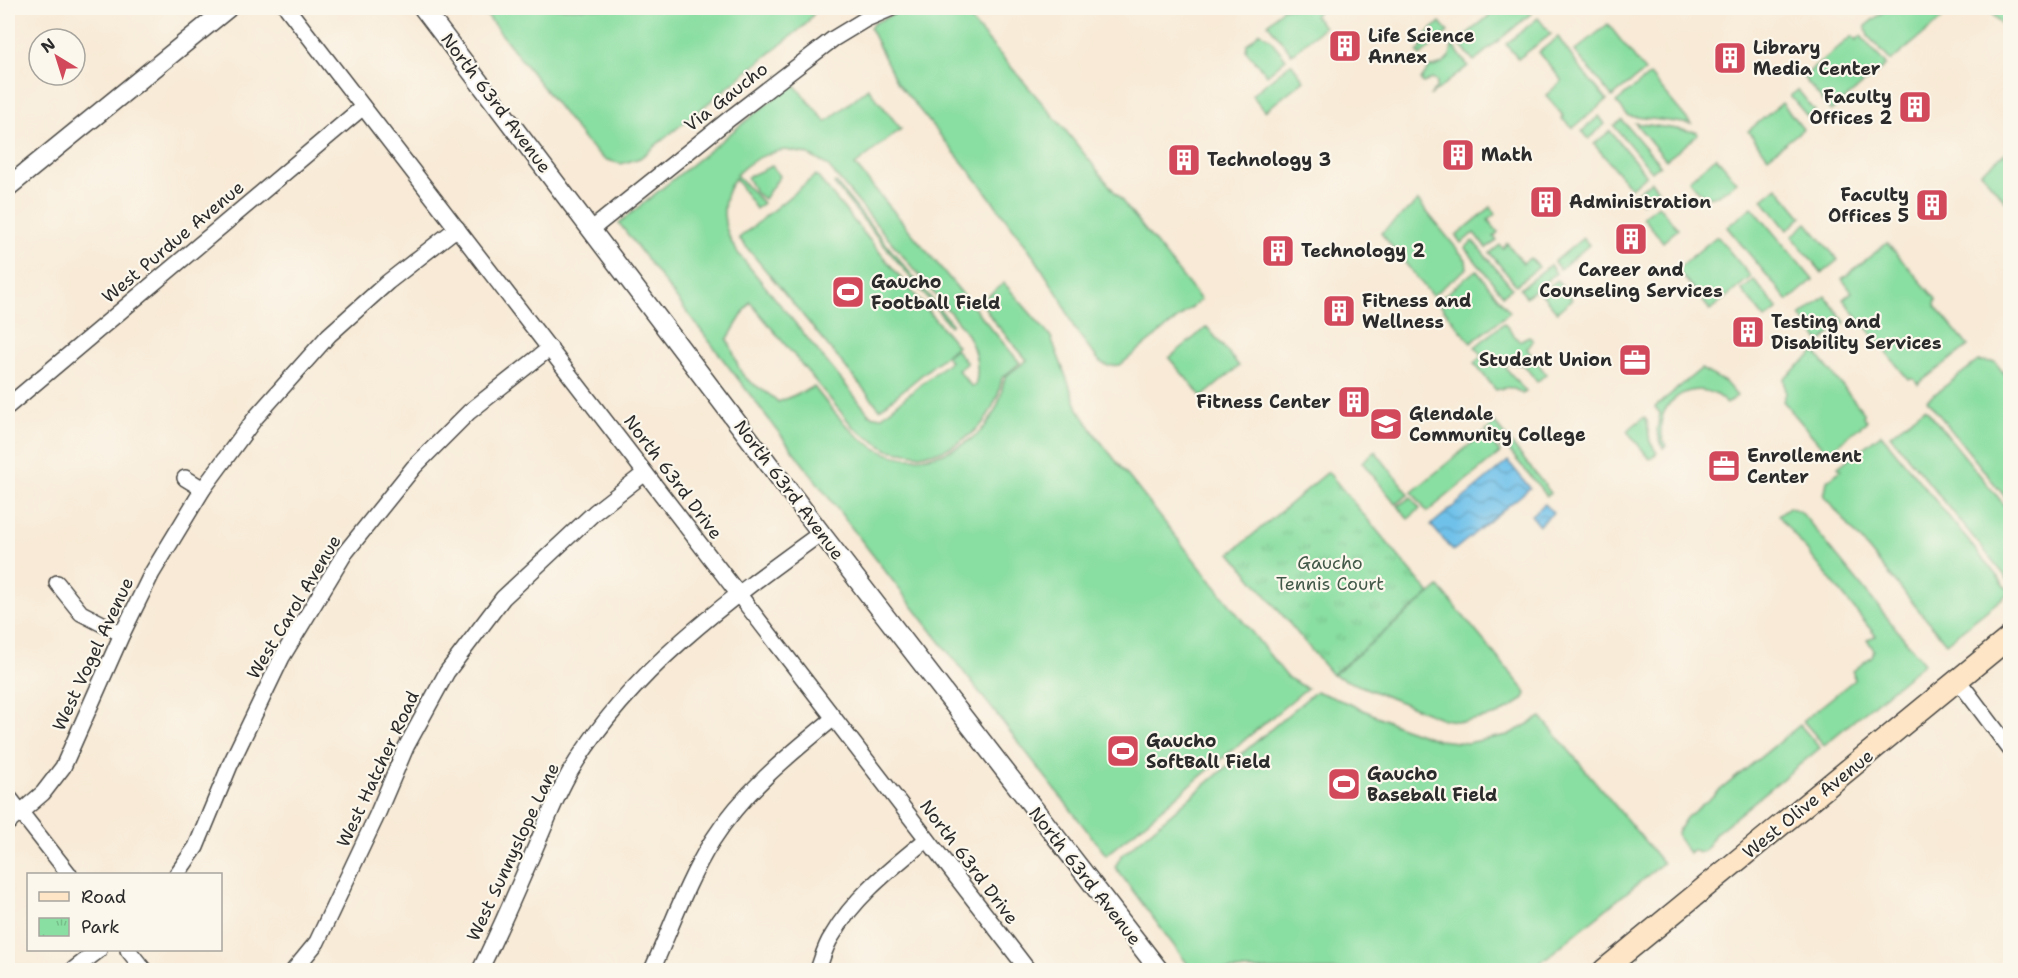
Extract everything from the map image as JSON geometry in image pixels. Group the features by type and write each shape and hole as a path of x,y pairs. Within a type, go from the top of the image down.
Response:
{"main road":[{"name":"West Olive Avenue","path":"1604,970 2010,637"}],"street":[{"path":"8,187 228,8"},
{"name":"North 63rd Drive","path":"287,8 1028,970"},
{"name":"North 63rd Avenue","path":"423,8 821,533 1159,970"},
{"name":"Via Gaucho","path":"592,229 833,39 866,19 892,8"},
{"name":"West Purdue Avenue","path":"8,406 363,106"},
{"name":"West Vogel Avenue","path":"8,823 43,793 63,767 122,634 152,573 203,489 256,417 329,335 388,282 457,228"},
{"name":"West Carol Avenue","path":"178,873 196,848 230,765 282,657 345,553 422,459 469,412 549,348"},
{"name":"West Hatcher Road","path":"294,970 317,942 377,815 406,747 447,672 503,598 594,512 645,473"},
{"path":"185,478 203,489"},
{"name":"West Sunnyslope Lane","path":"480,970 556,798 586,748 630,690 667,653 738,595 821,533"},
{"path":"57,583 81,613 122,634"},
{"path":"1958,680 2010,749"},
{"path":"652,970 695,874 712,842 732,813 777,765 834,718"},
{"path":"8,796 68,873"},
{"path":"818,970 831,937 853,906 886,873 927,839"},
{"path":"73,970 98,951"},
{"path":"129,951 144,970"}],"green space":[{"path":"481,8 813,8 814,13 805,25 640,158 621,164 604,159 585,141"},
{"path":"907,8 960,8 1062,126 1201,300 1120,365 1108,366 1100,362 1074,328 1061,299 1031,252 980,184 896,81 870,28 874,23"},
{"path":"1283,8 1323,8 1314,15 1324,27 1292,54 1268,24"},
{"path":"1493,8 1529,8 1533,12 1474,61 1457,42 1495,11"},
{"path":"1888,8 1933,8 1942,19 1891,61 1868,36 1865,26"},
{"path":"1987,8 2010,8 2009,33"},
{"path":"1538,18 1551,34 1518,59 1506,44"},
{"path":"1440,22 1448,32 1420,56 1417,52 1422,48 1417,42"},
{"path":"1608,24 1645,71 1612,97 1575,51"},
{"path":"1260,32 1270,39 1286,59 1267,75 1246,51 1247,44"},
{"path":"1852,36 1856,40 1861,36 1886,65 1831,111 1803,77"},
{"path":"1558,37 1579,67 1607,100 1573,128 1562,119 1564,117 1546,95 1562,81 1539,52"},
{"path":"1452,44 1468,66 1430,96 1437,82 1432,79 1423,83 1421,80 1430,67 1446,60 1451,53"},
{"path":"1291,63 1304,80 1265,111 1252,95"},
{"path":"1650,75 1691,124 1628,116 1616,102"},
{"path":"793,83 826,122 868,88 901,129 855,165 1020,363 1002,378 991,410 984,422 970,435 938,452 920,455 888,450 854,428 750,302 727,340 743,375 778,402 814,387 852,430 881,451 916,458 944,453 958,447 982,429 997,406 1005,378 1027,360 992,319 981,301 1004,283 1051,337 1078,409 1097,437 1288,678 1307,688 1106,855 619,223","holes":["785,150 807,154 827,165 963,328 976,356 975,386 971,386 958,370 967,363 955,349 946,356 950,361 881,417 870,415 738,253 728,235 724,216 726,197 735,178 756,209 763,203 736,175 752,161 771,153"]},
{"path":"1798,90 1815,111 1808,117 1790,96"},
{"path":"1782,103 1803,129 1768,157 1748,131"},
{"path":"1599,116 1605,124 1589,139 1582,131"},
{"path":"1622,120 1660,165 1652,172 1614,126"},
{"path":"1635,123 1697,132 1698,135 1666,160"},
{"path":"1610,131 1646,175 1631,188 1594,144"},
{"path":"2010,149 2010,199 2005,201 1981,172"},
{"path":"1716,157 1737,182 1717,195 1706,196 1689,180"},
{"path":"772,166 780,176 764,199 755,192 747,177"},
{"name":"Gaucho Football Field","path":"816,175 957,346 880,409 739,238"},
{"path":"1651,181 1658,190 1642,203 1635,194"},
{"path":"836,183 952,324 950,326 834,184"},
{"path":"1777,187 1802,217 1787,230 1762,199"},
{"path":"1418,201 1466,260 1467,268 1432,296 1381,233"},
{"path":"1658,205 1678,229 1663,242 1643,217"},
{"path":"1491,207 1495,214 1488,220 1498,232 1494,237 1497,241 1486,248 1474,233 1461,243 1456,236"},
{"path":"1752,207 1813,280 1788,301 1727,227"},
{"path":"1807,223 1838,260 1822,273 1792,236"},
{"path":"1717,236 1751,277 1710,310 1677,269"},
{"path":"1583,238 1589,245 1560,269 1554,262"},
{"path":"1473,241 1512,288 1503,295 1465,248"},
{"path":"1507,243 1523,263 1530,258 1539,267 1516,285 1490,253 1500,245 1503,248"},
{"path":"1887,243 1936,299 1935,306 1968,346 1918,384 1914,379 1908,379 1843,299 1852,292 1842,279"},
{"path":"1550,265 1556,273 1526,297 1520,289"},
{"path":"1476,270 1510,312 1471,343 1437,301"},
{"path":"1557,280 1572,299 1557,312 1541,293"},
{"path":"1754,280 1778,309 1765,319 1742,290"},
{"path":"1825,296 1845,322 1820,342 1800,316"},
{"path":"1504,323 1519,341 1529,336 1533,341 1527,349 1546,374 1537,382 1524,365 1507,363 1506,368 1526,392 1522,394 1509,388 1496,390 1474,363 1482,356 1475,347"},
{"path":"1207,327 1239,366 1202,397 1169,358"},
{"path":"1815,352 1864,413 1867,421 1827,453 1783,401 1786,393 1784,378"},
{"path":"1978,361 1995,362 2010,381 2010,503 1927,400"},
{"path":"1701,369 1725,382 1737,396 1727,404 1715,394 1702,390 1689,391 1677,397 1668,406 1662,418 1661,431 1666,446 1663,448 1657,431 1660,413 1655,407"},
{"path":"1925,408 2010,512 2010,582 1890,435"},
{"path":"1644,417 1647,421 1650,442 1657,453 1650,459 1627,431"},
{"path":"1495,423 1551,493 1547,496 1506,447 1502,450 1486,431"},
{"path":"1484,433 1500,453 1427,512 1412,492"},
{"path":"1881,434 2010,592 1946,643 1824,496 1827,481 1841,470 1838,467"},
{"path":"1375,451 1409,494 1396,504 1362,462"},
{"name":"Gaucho Tennis Court","path":"1328,472 1430,594 1332,675 1231,553"},
{"path":"1411,497 1420,509 1408,519 1398,506"},
{"path":"1789,507 1801,512 1924,663 1824,745 1803,721 1854,680 1853,671 1872,656 1874,650 1867,639 1876,636 1778,515"},
{"path":"1439,587 1526,694 1523,700 1498,715 1463,722 1443,719 1333,675"},
{"path":"1316,691 1438,740 1467,743 1508,735 1541,717 1663,863 1531,970 1192,970 1115,867 1121,856"},
{"path":"1800,725 1820,748 1716,833 1704,851 1699,853 1692,850 1689,853 1678,838 1677,832 1686,818"}],"water":[{"path":"1508,461 1530,488 1453,551 1431,525"},
{"path":"1545,504 1553,513 1539,525 1531,515"}],"place":[{"name":"Life Science Annex","path":"1345,46"},
{"name":"Library Media Center","path":"1730,58"},
{"name":"Faculty Offices 2","path":"1915,107"},
{"name":"Math","path":"1458,155"},
{"name":"Technology 3","path":"1184,160"},
{"name":"Administration","path":"1546,202"},
{"name":"Faculty Offices 5","path":"1932,205"},
{"name":"Career and Counseling Services","path":"1631,239"},
{"name":"Technology 2","path":"1278,251"},
{"name":"Gaucho Football Field","path":"848,292"},
{"name":"Fitness and Wellness","path":"1339,311"},
{"name":"Testing and Disability Services","path":"1748,332"},
{"name":"Student Union","path":"1635,360"},
{"name":"Fitness Center","path":"1354,402"},
{"name":"Glendale Community College","path":"1386,424"},
{"name":"Enrollement Center","path":"1724,466"},
{"name":"Gaucho SoftBall Field","path":"1123,751"},
{"name":"Gaucho Baseball Field","path":"1344,784"}]}
